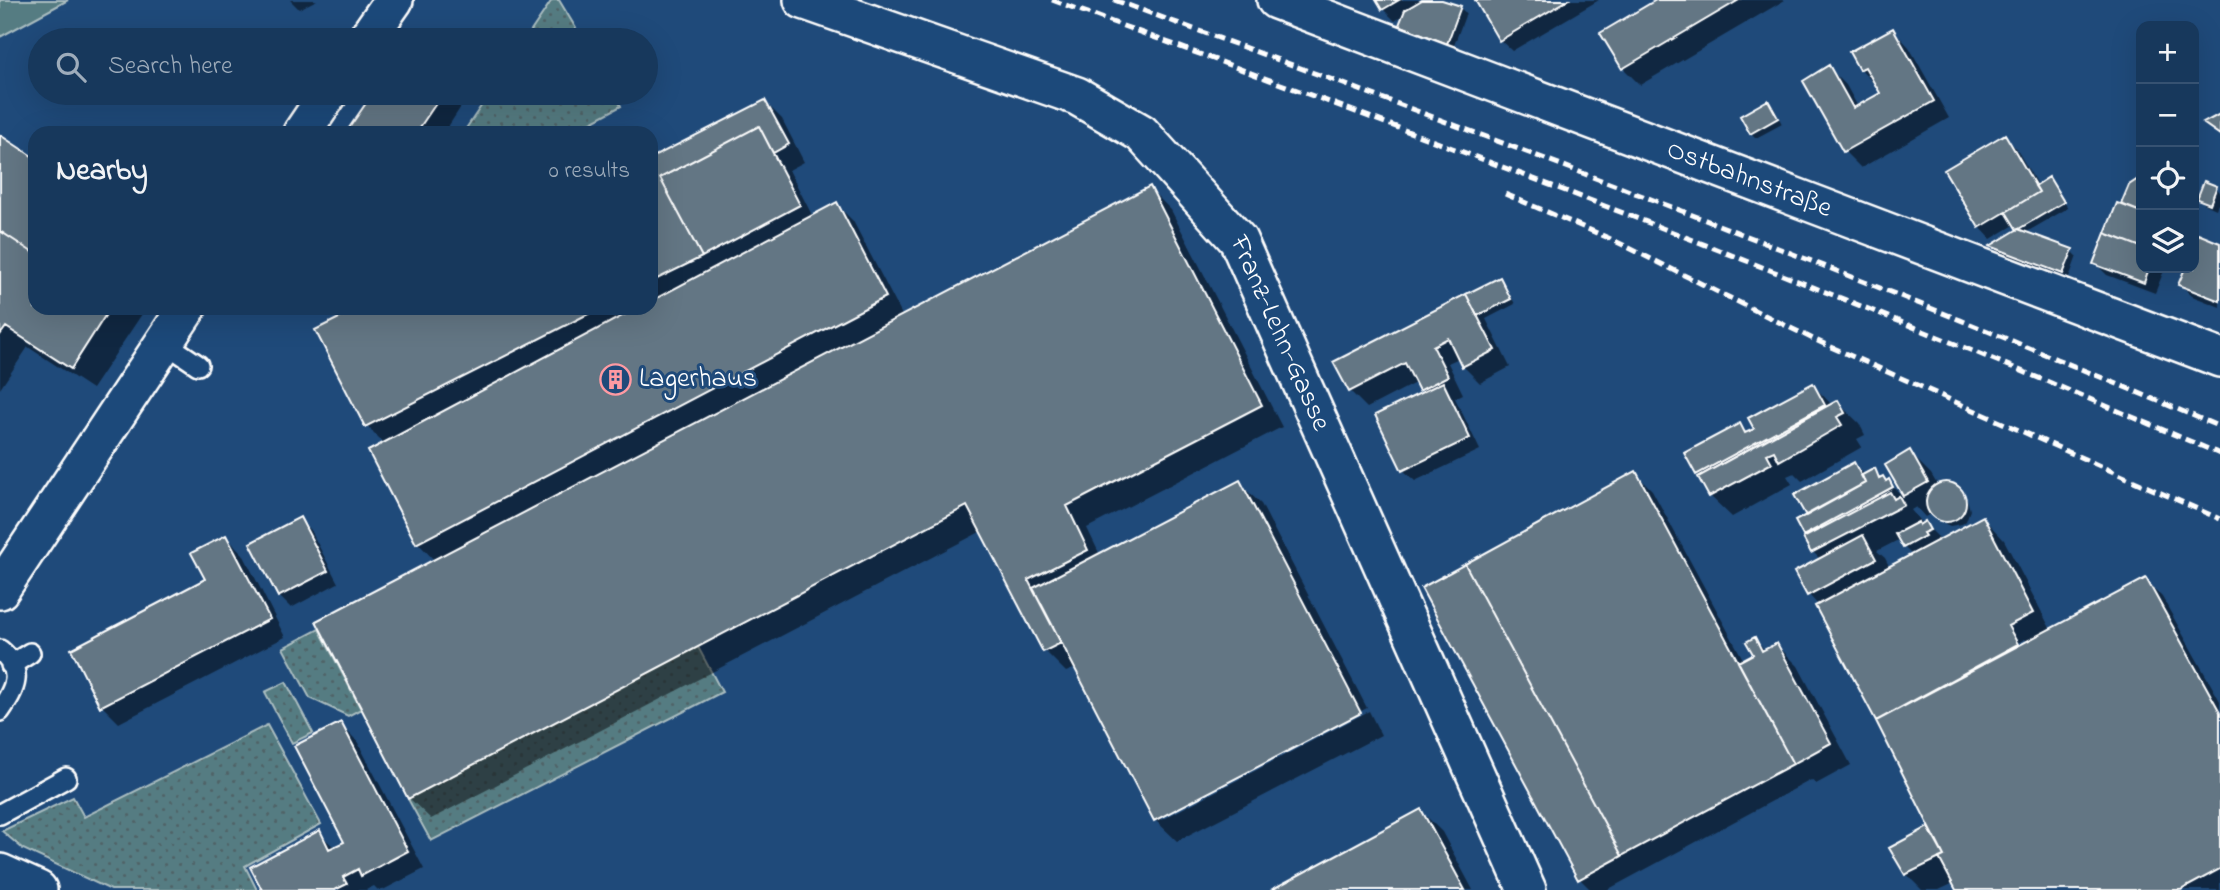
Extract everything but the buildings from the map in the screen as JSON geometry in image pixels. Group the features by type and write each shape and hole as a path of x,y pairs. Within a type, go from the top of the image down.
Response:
{"street":[{"path":"374,28 394,0"},
{"name":"Franz-Lehn-Gasse","path":"803,0 1077,96 1140,134 1238,240 1527,890"},
{"name":"Ostbahnstraße","path":"1276,0 2220,358"},
{"path":"306,126 318,105"},
{"path":"0,590 182,315"},
{"path":"0,873 38,890"}],"lane":[{"path":"164,342 198,365"},
{"path":"0,711 13,691 15,678 6,657 30,653"},
{"path":"0,814 66,778"}],"green space":[{"path":"0,0 68,0 0,37"},
{"path":"552,0 559,0 576,28 533,28"},
{"path":"482,105 621,106 584,126 468,126"},
{"path":"319,629 361,709 348,716 310,698 283,648"},
{"path":"698,647 722,692 431,841 408,799"},
{"path":"286,682 313,733 292,743 265,692"},
{"path":"267,725 321,824 245,866 257,890 111,890 23,849 2,831 73,797 84,817"}],"railway":[{"path":"1052,0 1639,219 1931,334 2220,454"},
{"path":"1114,0 1670,206 1946,314 2220,427"},
{"path":"1505,194 1611,239 1813,339 2220,519"}],"place":[{"name":"Lagerhaus","path":"616,379"}]}
